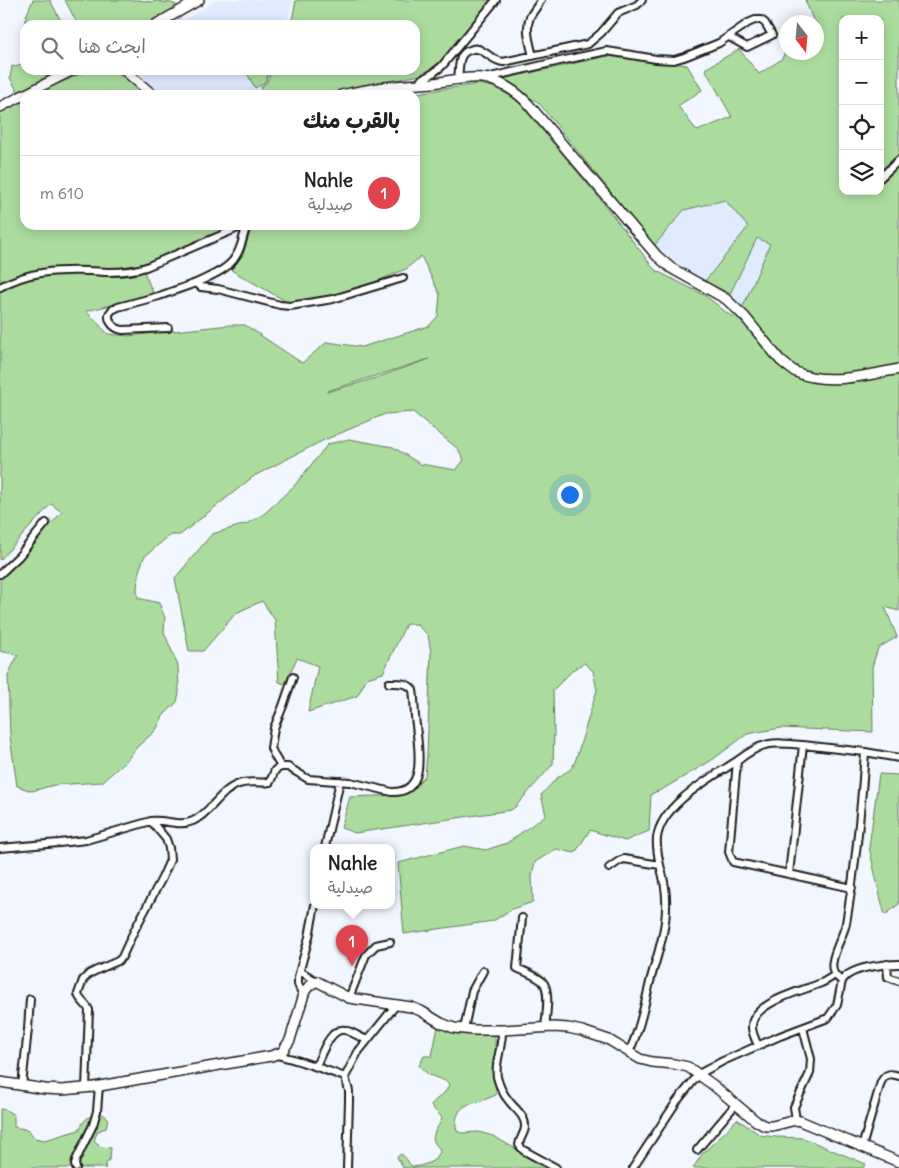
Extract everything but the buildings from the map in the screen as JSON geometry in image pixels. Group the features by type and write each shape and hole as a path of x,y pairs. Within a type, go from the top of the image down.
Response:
{"street":[{"path":"164,20 199,0"},
{"path":"417,85 422,79 442,66 496,0"},
{"path":"533,56 528,26 530,17 541,0"},
{"path":"458,78 460,60 468,50 481,50 500,62 588,44 601,33 618,13 636,5 642,0"},
{"path":"373,90 458,78 499,76 560,60 607,51 674,60 719,43 755,20 761,20 772,35 747,47 729,37"},
{"path":"33,90 62,75"},
{"path":"130,75 147,90"},
{"path":"485,78 521,96 657,256 672,268 726,299 745,317 787,366 796,372 816,378 854,377 899,369"},
{"path":"0,107 20,97"},
{"path":"884,174 899,160"},
{"path":"0,287 24,276 42,273 60,271 133,271 234,230"},
{"path":"168,328 118,330 110,322 109,314 118,307 159,296 196,283 227,267 240,248 245,230"},
{"path":"196,283 201,287 218,289 285,306 333,299 403,278"},
{"path":"0,574 19,556 46,523"},
{"path":"281,767 271,748 274,728 293,677"},
{"path":"0,848 80,841 158,820 176,823 193,821 204,814 224,793 237,784 252,781 270,782 275,770 281,767 288,767 308,779 340,781 392,792 405,790 416,779 418,772 414,690 411,686 404,684 389,683"},
{"path":"629,1052 637,1032 664,925 666,895 657,852 657,836 669,812 690,791 737,762 750,751 766,744 803,745 899,758"},
{"path":"789,874 803,745"},
{"path":"842,981 835,975 832,967 838,944 846,926 852,888 860,822 865,752"},
{"path":"737,762 729,852 733,862 852,888"},
{"path":"326,844 340,781"},
{"path":"86,1088 89,1010 78,994 89,974 118,961 122,957 170,860 166,839 151,821"},
{"path":"609,868 619,860 624,859 660,865"},
{"path":"303,996 298,984 310,938 314,909"},
{"path":"522,918 517,968 542,980 546,985 545,1028"},
{"path":"349,998 366,955 376,945 390,942"},
{"path":"633,1168 677,1101 699,1074 723,1061 828,1018 836,1005 842,981 856,971 887,964 899,964"},
{"path":"887,964 888,977 899,981"},
{"path":"300,971 349,998 410,1007 445,1025 464,1029 568,1028 582,1031 609,1040 640,1059 688,1067 764,1126 796,1120 899,1162"},
{"path":"464,1029 472,991 483,971"},
{"path":"758,1046 752,1026 758,1012 769,1004 822,983 835,975"},
{"path":"277,1055 290,1040 303,996 309,986 316,981"},
{"path":"22,1086 30,999"},
{"path":"347,1168 350,1101 345,1078 358,1052 396,1006"},
{"path":"796,1120 794,1107 810,1073 810,1059 804,1027"},
{"path":"316,1066 328,1040 339,1030 344,1030 367,1040"},
{"path":"502,1030 497,1075 508,1101 524,1119 525,1128 520,1137 519,1145 522,1150 556,1168"},
{"path":"0,1082 44,1089 86,1088 277,1055 316,1066 345,1078"},
{"path":"862,1147 884,1076 887,1074 899,1076"},
{"path":"76,1168 76,1160 93,1126 97,1111 99,1086"},
{"path":"697,1150 736,1104"}],"shaded area":[{"path":"218,0 293,0 287,20 185,20"},
{"path":"141,75 270,75 263,90 149,89"},
{"path":"725,200 757,238 770,244 742,309 680,269 654,246 684,210"}],"green space":[{"path":"33,0 50,0 60,20 26,20"},
{"path":"65,0 156,1 171,3 181,7 156,20 75,20"},
{"path":"296,0 494,0 446,56 428,73 420,75 420,20 292,20"},
{"path":"805,0 899,0 899,611 885,607 897,637 878,648 872,667 873,732 781,728 747,734 712,760 651,794 649,831 625,841 590,830 575,853 556,849 535,862 532,876 533,902 512,909 493,921 404,934 398,863 464,846 486,850 507,843 546,815 541,795 557,778 571,769 575,762 597,690 593,671 584,663 574,669 553,690 553,764 511,810 355,833 341,828 350,797 400,795 413,789 425,776 431,652 428,635 416,624 406,624 383,673 367,678 357,696 308,712 318,666 297,658 285,684 279,682 275,620 262,601 236,613 203,651 189,651 175,578 212,534 246,524 264,514 294,486 328,444 349,439 393,447 420,464 456,470 464,460 458,449 413,412 385,414 322,441 254,476 180,535 170,535 144,557 139,571 138,598 159,603 165,618 164,632 178,666 179,693 177,702 163,716 156,730 137,747 126,761 102,782 54,785 32,791 17,786 10,736 8,675 18,655 0,651 0,579 62,512 51,504 0,560 0,110 20,101 20,230 227,230 141,265 154,295 86,311 108,334 128,336 245,325 302,363 327,342 362,347 429,326 438,316 440,295 421,256 406,269 348,293 289,303 231,270 243,255 251,230 420,230 420,93 478,84 493,87 515,98 597,195 655,270 706,296 732,317 742,309 770,244 757,238 730,294 705,281 748,227 725,200 684,210 654,246 538,102 498,80 608,56 687,65 702,90 678,106 697,131 732,117 705,69 739,49 759,74 780,60 824,60 824,15 811,15","holes":["429,359 376,378 327,391"]},
{"path":"20,65 20,75 50,75 18,92 10,78 12,66 16,67"},
{"path":"78,75 123,75 140,90 44,90"},
{"path":"248,75 268,75 264,83 255,88"},
{"path":"270,75 419,75 353,90 262,90 261,87"},
{"path":"879,774 899,775 899,904 885,915 869,847"},
{"path":"438,1027 457,1031 495,1034 496,1095 462,1108 457,1117 457,1131 461,1133 479,1132 493,1136 549,1168 403,1168 397,1157 401,1154 412,1166 417,1166 433,1161 440,1152 433,1136 442,1118 431,1105 444,1093 449,1084 446,1081 429,1075 419,1066 424,1056 432,1056"},
{"path":"0,1109 14,1115 14,1127 29,1130 34,1138 45,1140 79,1130 87,1118 101,1113 108,1118 106,1128 98,1131 94,1140 101,1147 111,1148 106,1168 0,1168"},
{"path":"737,1119 760,1135 803,1138 866,1164 863,1168 693,1168 703,1153"}],"place":[{"name":"Nahle","path":"352,966"}]}
